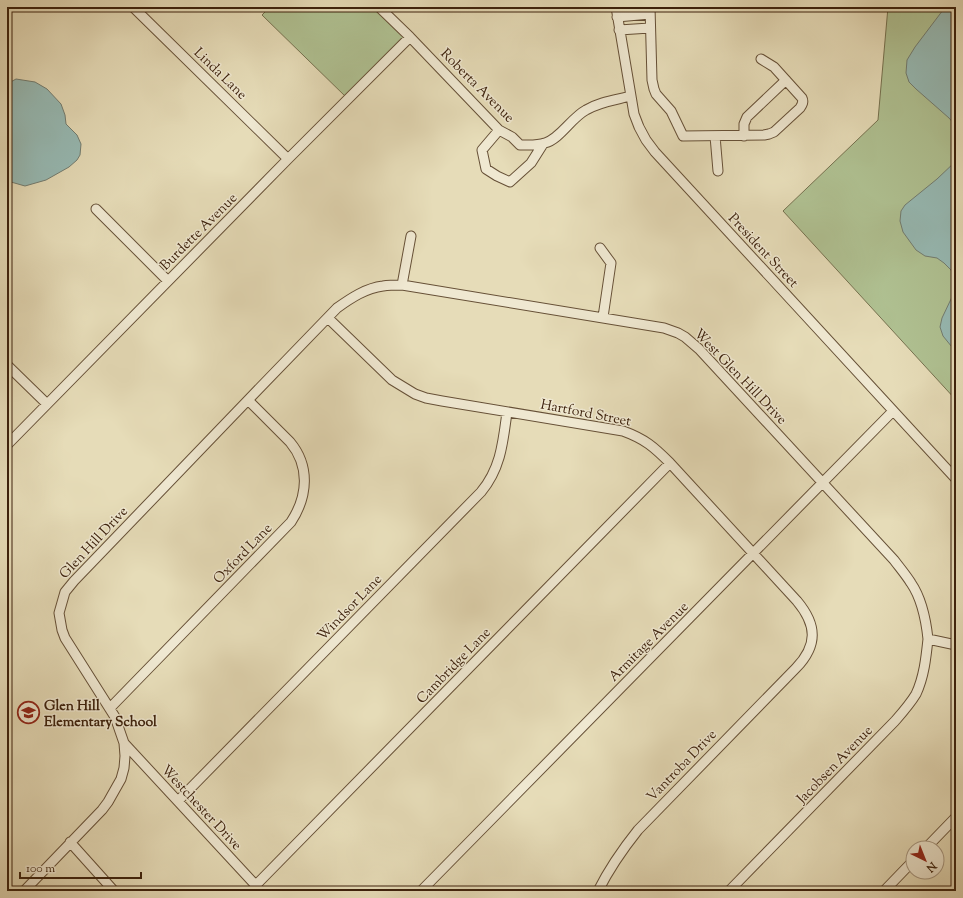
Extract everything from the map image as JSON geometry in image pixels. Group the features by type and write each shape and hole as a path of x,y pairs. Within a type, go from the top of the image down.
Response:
{"street":[{"name":"Linda Lane","path":"133,7 288,159"},
{"name":"Roberta Avenue","path":"379,7 410,37 499,130 512,137 520,145 543,144"},
{"name":"President Street","path":"616,7 634,114 646,140 655,152 956,479"},
{"path":"617,17 650,11 652,80 654,89 656,94 672,112 683,136 744,136 769,134 774,132 802,105 802,98 786,80 774,67 761,59"},
{"path":"619,30 650,28"},
{"name":"Burdette Avenue","path":"7,445 410,37"},
{"path":"744,136 744,124 747,117 786,80"},
{"path":"499,130 482,150 486,169 510,182 530,163 543,144 554,139 585,110 605,102 631,96"},
{"path":"715,136 718,171"},
{"path":"96,209 168,281"},
{"path":"402,285 411,236"},
{"path":"600,248 611,263 603,318"},
{"name":"West Glen Hill Drive","path":"402,285 664,328 678,333 699,349 822,484 894,560 912,584 923,610 928,639"},
{"name":"Glen Hill Drive","path":"24,891 102,810 121,779 124,768 124,743 115,717 65,638 58,613 65,592 337,308 361,292 382,286 402,285"},
{"name":"Hartford Street","path":"328,318 392,380 415,394 432,399 623,431 634,435 655,448 797,600 808,616 812,632 811,643 807,653 796,668"},
{"path":"7,365 47,404"},
{"name":"Oxford Lane","path":"110,708 292,522 299,508 303,498 305,486 303,469 299,455 290,442 248,400"},
{"name":"Armitage Avenue","path":"422,891 893,411"},
{"name":"Windsor Lane","path":"178,801 487,485 492,477 500,455 507,412"},
{"name":"Cambridge Lane","path":"258,888 670,464"},
{"path":"928,639 956,645"},
{"name":"Jacobsen Avenue","path":"734,890 906,709 916,694 922,678 928,639"},
{"name":"Vantroba Drive","path":"598,891 606,874 638,830 796,668"},
{"name":"Westchester Drive","path":"124,743 258,888"},
{"path":"934,840 956,817"},
{"path":"70,842 114,891"},
{"path":"884,891 905,869"}],"green space":[{"path":"270,7 376,7 407,37 347,98 262,15"},
{"path":"888,7 956,7 956,400 783,211 878,120"}],"water":[{"path":"947,7 956,7 956,126 909,82 906,73 907,60 915,47 943,10"},
{"path":"16,79 35,82 47,89 61,104 65,115 66,124 77,135 81,144 80,155 69,167 46,180 25,186 11,182 7,179 7,84"},
{"path":"956,161 956,352 943,336 940,327 942,318 952,297 954,287 954,278 951,270 937,258 925,256 916,250 903,232 900,221 901,211 905,205 937,179"}],"place":[{"name":"Glen Hill Elementary School","path":"28,713"}]}
